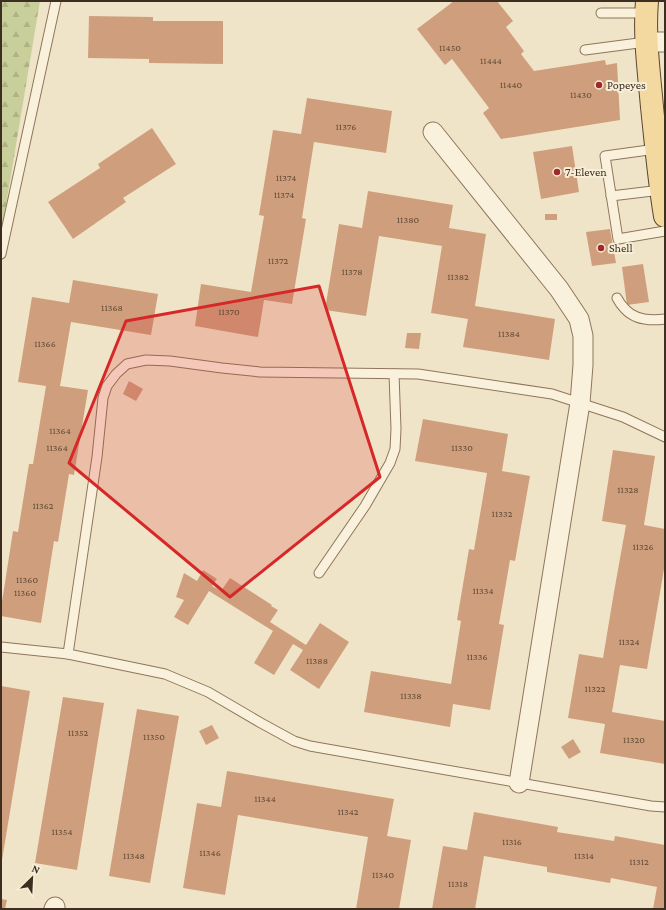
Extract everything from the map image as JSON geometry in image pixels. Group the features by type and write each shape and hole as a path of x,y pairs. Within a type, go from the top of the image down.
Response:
{"main road":[{"path":"647,7 656,42 656,149 665,216"}],"street":[{"path":"433,132 559,289 579,319 583,336 583,365 580,403 519,783"}],"lane":[{"path":"1,254 56,1"},
{"path":"601,13 647,7"},
{"path":"584,50 656,42"},
{"path":"656,149 605,156 618,239 665,231"},
{"path":"611,196 661,190"},
{"path":"617,298 625,310 639,318 656,321 665,319"},
{"path":"68,654 97,457 102,398 107,386 116,374 127,364 146,360 170,361 260,372 418,374 552,394 623,417 665,437"},
{"path":"319,573 365,506 390,463 395,449 396,429 394,374"},
{"path":"1,647 68,654 165,674 208,692 294,741 310,746 652,806 665,807"}],"highlighted area":[{"path":"319,286 380,477 230,597 69,463 126,321"}],"green space":[{"path":"1,1 40,1 1,235"}],"building":[{"path":"454,1 497,1 513,21 506,27 524,51 521,54 534,71 605,60 606,65 617,63 620,120 501,139 483,113 489,108 452,59 445,65 417,29"},
{"path":"89,16 153,17 153,21 223,21 223,64 149,63 149,59 88,58"},
{"path":"307,98 392,111 386,153 314,142 302,218 306,219 292,304 264,300 258,337 195,326 201,284 251,292 264,216 259,215 273,130 301,134"},
{"path":"152,128 176,164 123,198 126,202 73,239 48,202 100,168 98,164"},
{"name":"7-Eleven","path":"572,146 579,192 541,199 533,152"},
{"path":"368,191 453,205 449,228 486,234 475,306 555,319 549,360 463,347 468,319 431,313 442,246 379,236 366,316 325,310 339,224 362,228"},
{"path":"545,214 557,214 557,220 545,220"},
{"name":"Shell","path":"610,229 616,263 592,266 586,232"},
{"name":"Shell","path":"643,264 649,302 627,305 622,267"},
{"path":"73,280 158,294 151,335 71,322 60,386 88,390 74,475 69,474 58,542 54,541 41,623 1,616 13,531 18,532 29,464 33,464 46,386 18,382 32,297 69,303"},
{"path":"407,333 421,333 419,349 405,348"},
{"path":"129,381 143,389 136,401 123,394"},
{"path":"423,419 508,434 502,471 530,476 515,561 510,560 499,624 504,625 490,710 453,704 450,727 364,712 371,671 451,684 461,621 457,620 469,549 474,550 487,473 415,461"},
{"path":"613,450 655,456 644,525 665,529 665,563 647,669 620,665 612,712 665,721 665,764 600,753 605,724 568,718 579,654 603,658 626,525 602,521"},
{"path":"203,570 217,579 212,586 221,591 230,578 272,605 271,606 278,610 270,622 306,645 320,623 349,642 319,689 290,670 303,650 293,644 274,675 254,663 273,631 209,591 188,625 174,617 184,600 176,597 184,573 197,581"},
{"path":"1,686 30,691 2,860 1,860"},
{"path":"63,697 104,703 77,870 35,863"},
{"path":"137,709 179,716 150,883 109,876"},
{"path":"212,725 219,738 206,745 199,731"},
{"path":"573,739 581,752 569,759 561,747"},
{"path":"227,771 394,799 387,836 411,840 399,909 356,909 368,837 238,815 225,895 183,888 197,803 221,807"},
{"path":"474,812 558,827 557,832 614,841 615,836 665,845 665,909 653,909 657,887 611,878 610,883 547,872 547,867 484,856 475,909 432,909 443,846 467,850"},
{"path":"1,899 7,900 5,909 1,909"}],"place":[{"name":"Popeyes","path":"599,85"},
{"name":"7-Eleven","path":"557,172"},
{"name":"Shell","path":"601,248"}]}
